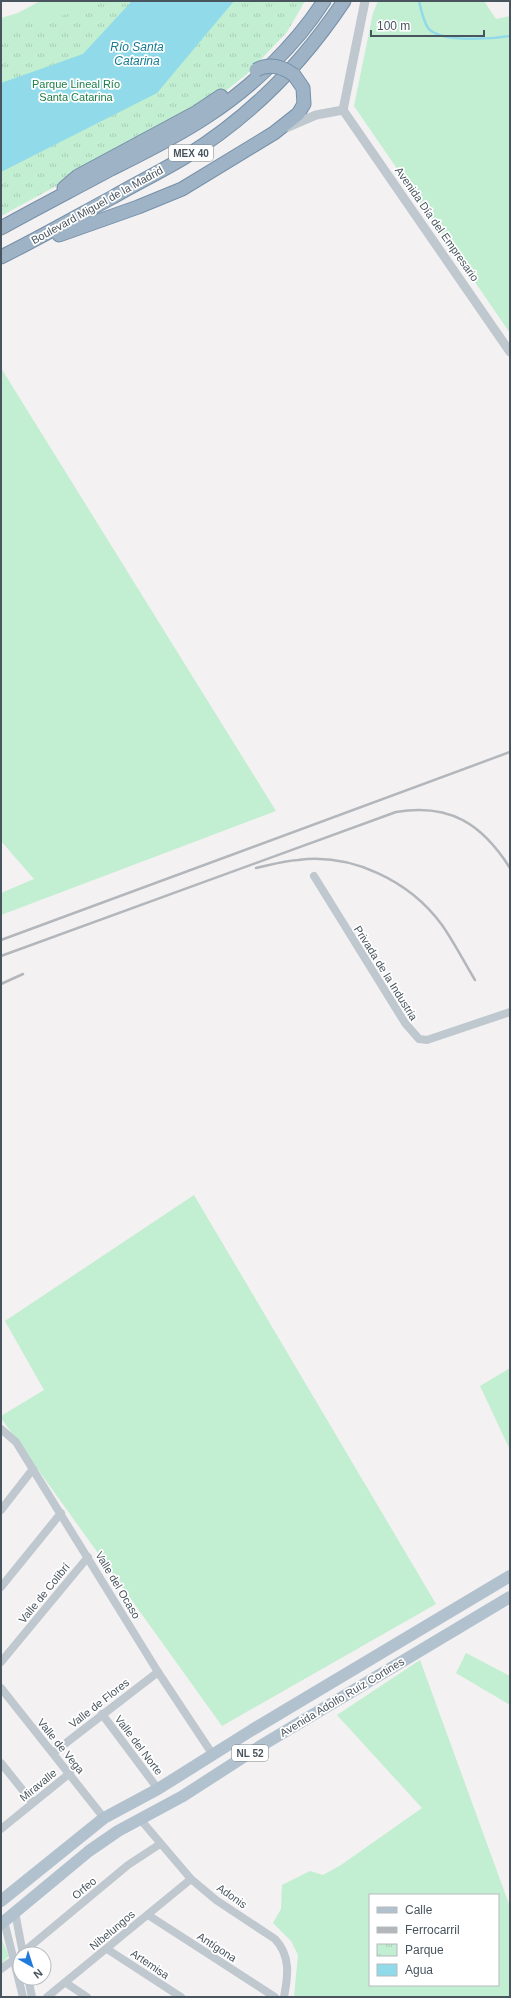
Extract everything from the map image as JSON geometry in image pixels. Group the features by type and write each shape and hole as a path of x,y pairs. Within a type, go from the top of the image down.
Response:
{"highway":[{"name":"MEX 40","path":"1,228 175,136 207,117 251,82 278,57 299,34 324,1"},
{"name":"Boulevard Miguel de la Madrid","path":"1,257 33,242 184,157 245,114 283,79 304,56 344,1"},
{"path":"33,242 55,236 171,194 198,180 274,133 298,114 304,103 302,85 289,71 283,68 271,66 256,70 197,112 78,176 66,185 57,198"}],"main road":[{"name":"Avenida Adolfo Ruíz Cortines","path":"1,1901 104,1818 158,1789 510,1576"},
{"name":"Avenida Adolfo Ruíz Cortines","path":"2,1923 89,1851 118,1831 183,1796 259,1747 510,1597"}],"street":[{"path":"274,133 316,115 343,110 365,1"},
{"name":"Avenida Día del Empresario","path":"343,110 510,352"},
{"name":"Privada de la Industria","path":"314,876 405,1024 419,1039 427,1040 510,1012"},
{"name":"Valle del Ocaso","path":"2,1431 16,1442 158,1672 213,1755"},
{"path":"1,1510 33,1469"},
{"path":"1,1587 61,1513"},
{"name":"Valle de Colibrí","path":"1,1662 88,1557"},
{"name":"Valle de Flores","path":"53,1753 158,1672"},
{"name":"Valle de Vega","path":"1,1688 70,1773 104,1818"},
{"name":"Valle del Norte","path":"102,1714 158,1789"},
{"path":"1,1763 33,1803"},
{"name":"Miravalle","path":"1,1829 70,1773"},
{"name":"Adonis","path":"140,1819 191,1879 216,1900 275,1939 280,1944 287,1957 284,1997"},
{"name":"Orfeo","path":"32,1946 128,1865 160,1844"},
{"name":"Nibelungos","path":"47,1997 66,1983 191,1879"},
{"path":"15,1912 21,1946"},
{"name":"Antígona","path":"148,1915 275,1997"},
{"path":"2,1923 12,1961"},
{"name":"Artemisa","path":"108,1948 180,1997"},
{"name":"Orfeo","path":"1,1969 12,1961"},
{"path":"66,1983 87,1997"},
{"path":"19,1986 22,1997"},
{"path":"30,1986 32,1997"}],"green space":[{"path":"40,1 131,1 1,89 1,18 18,13"},
{"name":"Parque Lineal Río Santa Catarina","path":"103,1 305,1 287,32 247,74 213,101 1,216 1,30 93,8"},
{"path":"378,1 484,1 496,19 510,16 510,333 354,106 373,13"},
{"path":"1,368 276,811 1,915 1,893 34,879 1,841"},
{"path":"194,1195 436,1604 222,1726 1,1418 1,1416 44,1390 5,1321"},
{"path":"510,1368 510,1450 480,1386"},
{"path":"466,1653 510,1676 510,1705 456,1673"},
{"path":"420,1660 510,1907 510,1997 294,1997 298,1955 291,1941 273,1923 281,1909 282,1885 310,1871 323,1875 341,1865 422,1808 337,1715"},
{"path":"1,1938 9,1956 1,1964"}],"water":[{"name":"Río Santa Catarina","path":"132,1 234,1 157,93 1,172 1,83 83,54"}],"waterway":[{"path":"419,1 426,25 434,33 443,36 467,39 510,36"}],"railway":[{"path":"1,940 510,752"},
{"path":"1,956 396,812 415,810 433,811 448,814 463,820 488,839 510,868"},
{"path":"256,868 287,861 318,859 339,861 378,873 397,883 414,895 429,909 455,945 475,980"},
{"path":"1,984 23,974"}]}
